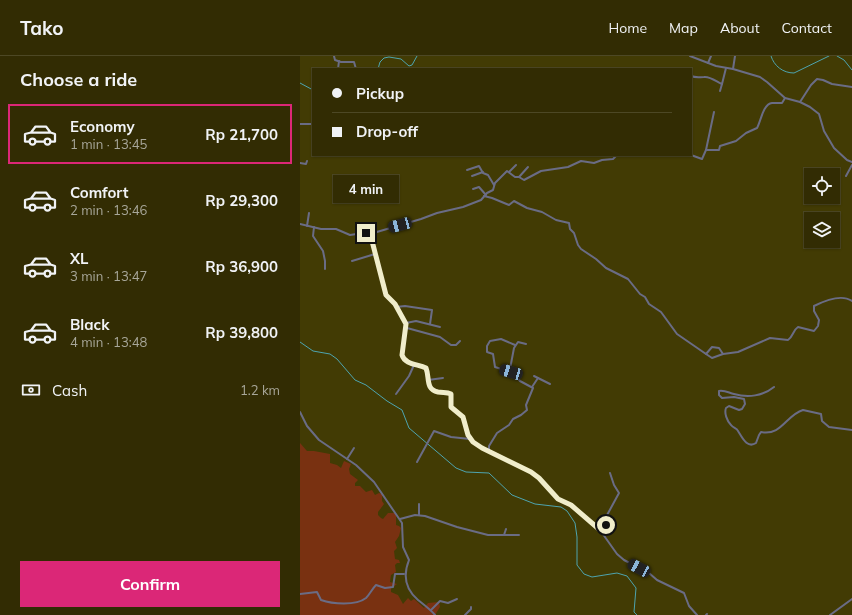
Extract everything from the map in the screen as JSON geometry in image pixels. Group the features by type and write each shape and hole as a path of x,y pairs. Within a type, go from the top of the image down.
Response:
{"street":[{"path":"334,56 335,60 354,62 356,68"},
{"path":"690,56 708,63 760,77 786,98 810,107 819,114 824,131 834,148 847,160 852,162"},
{"path":"708,63 711,56"},
{"path":"733,69 735,56"},
{"path":"338,68 339,61"},
{"path":"720,91 726,68"},
{"path":"692,76 710,78 722,84"},
{"path":"800,102 811,85 818,80 852,87"},
{"path":"706,150 718,150 720,146 736,141 746,133 757,128 768,104 782,103 786,98"},
{"path":"692,155 702,159 706,150 714,112"},
{"path":"300,124 312,124"},
{"path":"509,172 515,177 524,180 541,171 568,167 581,161 594,163 602,160 613,159 616,156"},
{"path":"300,163 306,164 307,161"},
{"path":"300,224 336,230 350,235 363,233 370,234 421,220 437,213 461,208 480,201 485,195 494,189 494,184 504,173 509,172 516,165"},
{"path":"846,176 852,165"},
{"path":"466,170 480,166 483,172 488,175 494,184"},
{"path":"519,178 528,167"},
{"path":"472,176 483,172"},
{"path":"473,190 479,187 485,195 509,205 514,201 527,208 542,212 556,220 569,223 570,229 574,233 581,249 606,268 628,279 649,304 662,312 677,334 712,358 723,354 738,352 754,344 773,338 788,340 797,328 814,331 818,326 819,320 814,311 814,306 839,298 847,299 852,302"},
{"path":"307,226 309,213"},
{"path":"314,227 313,236 323,251 325,270"},
{"path":"370,234 386,295 406,323 407,328 403,357 404,360 414,365 426,368 429,386 431,389 438,392 451,394 451,407 463,417 470,439"},
{"path":"352,261 375,254"},
{"path":"396,307 405,306 432,310 430,324"},
{"path":"406,323 416,321 440,327"},
{"path":"407,328 440,337 451,345 460,341"},
{"path":"511,372 495,367 493,354 487,352 487,346 490,341 499,339 515,345"},
{"path":"526,344 519,342 515,345 509,367 511,372 520,381 532,387"},
{"path":"706,354 710,348 714,347 719,348 723,354"},
{"path":"396,394 409,376 414,365"},
{"path":"534,376 550,384"},
{"path":"428,380 443,378"},
{"path":"489,451 489,446 497,433 509,425 513,419 527,411 528,408 526,405 533,390 532,387 538,378"},
{"path":"774,387 762,394 754,395 734,394 725,391 719,392 719,395 722,398 734,397 744,399 745,404 742,409 739,410 729,406 726,408 725,413 731,425 737,429 742,438 749,445 754,445 756,443 761,432 767,433 778,430 791,417 804,410 821,414 822,421 828,427 852,430"},
{"path":"300,412 307,426 319,440 356,465 374,482 400,519 403,524 403,549 409,560 405,574 406,580 414,595 435,615"},
{"path":"417,462 434,431 451,437 470,439 489,451 511,461 539,478 558,499 571,505 600,530 617,554 629,563 649,573 657,580 684,593 689,606 698,615"},
{"path":"347,459 354,448"},
{"path":"600,530 607,524 606,517 619,493 610,473"},
{"path":"419,504 419,515"},
{"path":"400,519 419,515 465,529 488,534 519,535"},
{"path":"504,535 506,529"},
{"path":"300,594 317,592 321,600 331,603 357,602 366,597 376,585 385,588 393,587 395,574 405,574"},
{"path":"431,610 440,601 449,603 457,599"},
{"path":"830,615 852,599"},
{"path":"465,615 471,609 471,606"}],"shaded area":[{"path":"300,443 307,451 330,454 330,463 341,468 344,461 351,464 349,469 350,474 358,480 355,483 355,486 360,486 366,492 372,490 375,495 379,493 382,494 382,501 384,504 378,512 378,515 383,519 388,513 394,513 396,515 396,525 401,528 399,536 395,542 397,548 394,551 395,559 399,560 400,563 395,565 396,572 391,575 390,582 397,584 391,588 391,592 398,595 403,604 408,598 411,601 414,599 424,608 428,603 439,602 440,607 435,615 300,615"}],"waterway":[{"path":"378,68 380,62 384,58 389,57 401,59 409,66 412,65 417,56"},
{"path":"771,56 774,63 786,72 790,73 794,73 829,56"},
{"path":"837,56 844,60 852,70"},
{"path":"300,83 312,89"},
{"path":"300,342 313,351 330,354 337,359 355,380 366,385 402,410 409,428 456,468 466,472 489,473 512,495 535,504 561,507 567,511 575,523 577,537 577,565 584,574 592,577 617,573 627,576 636,588 634,612 637,615"}],"route":[{"path":"366,233 370,234 371,237 386,295 395,304 406,324 407,329 402,355 403,359 414,365 426,368 428,373 428,385 431,389 452,395 450,405 452,409 463,417 468,435 473,442 531,472 539,478 558,499 571,505 600,530 606,525"}]}
